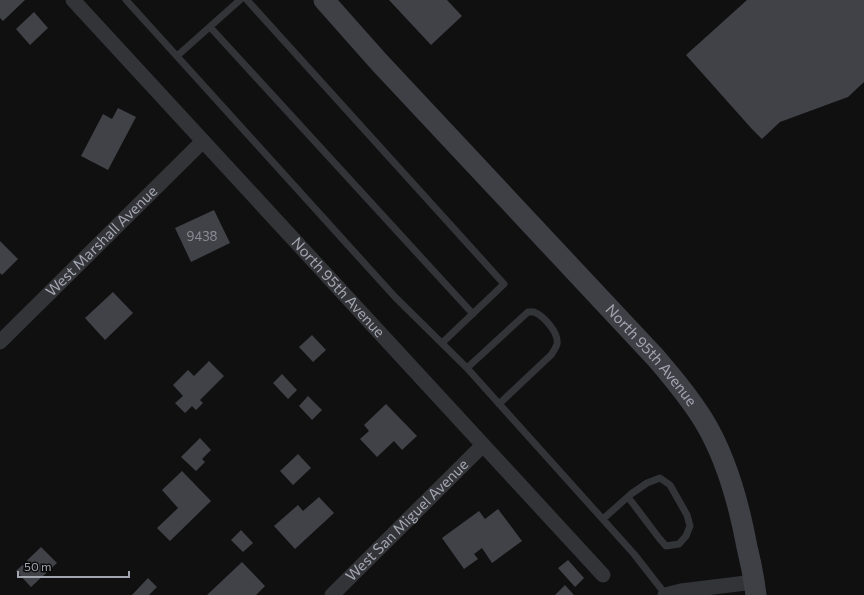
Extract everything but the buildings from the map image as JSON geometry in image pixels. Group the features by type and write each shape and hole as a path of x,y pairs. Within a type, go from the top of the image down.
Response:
{"street":[{"name":"North 95th Avenue","path":"74,0 603,575"},
{"name":"North 95th Avenue","path":"324,0 384,68 656,358 690,400 716,445 727,471 740,516 755,588"},
{"name":"West Marshall Avenue","path":"0,342 203,141"},
{"name":"West San Miguel Avenue","path":"332,595 483,445"},
{"path":"666,595 681,591 755,588"}],"lane":[{"path":"126,0 395,296 467,368 634,554 666,595"},
{"path":"177,56 240,0"},
{"path":"247,0 504,284 442,343"},
{"path":"210,27 473,314"},
{"path":"467,368 528,312 542,317 548,323 554,332 557,340 557,346 551,355 499,404"},
{"path":"603,519 628,497 647,483 660,478 670,485 687,515 690,526 686,536 679,544 666,546 628,497"}]}
